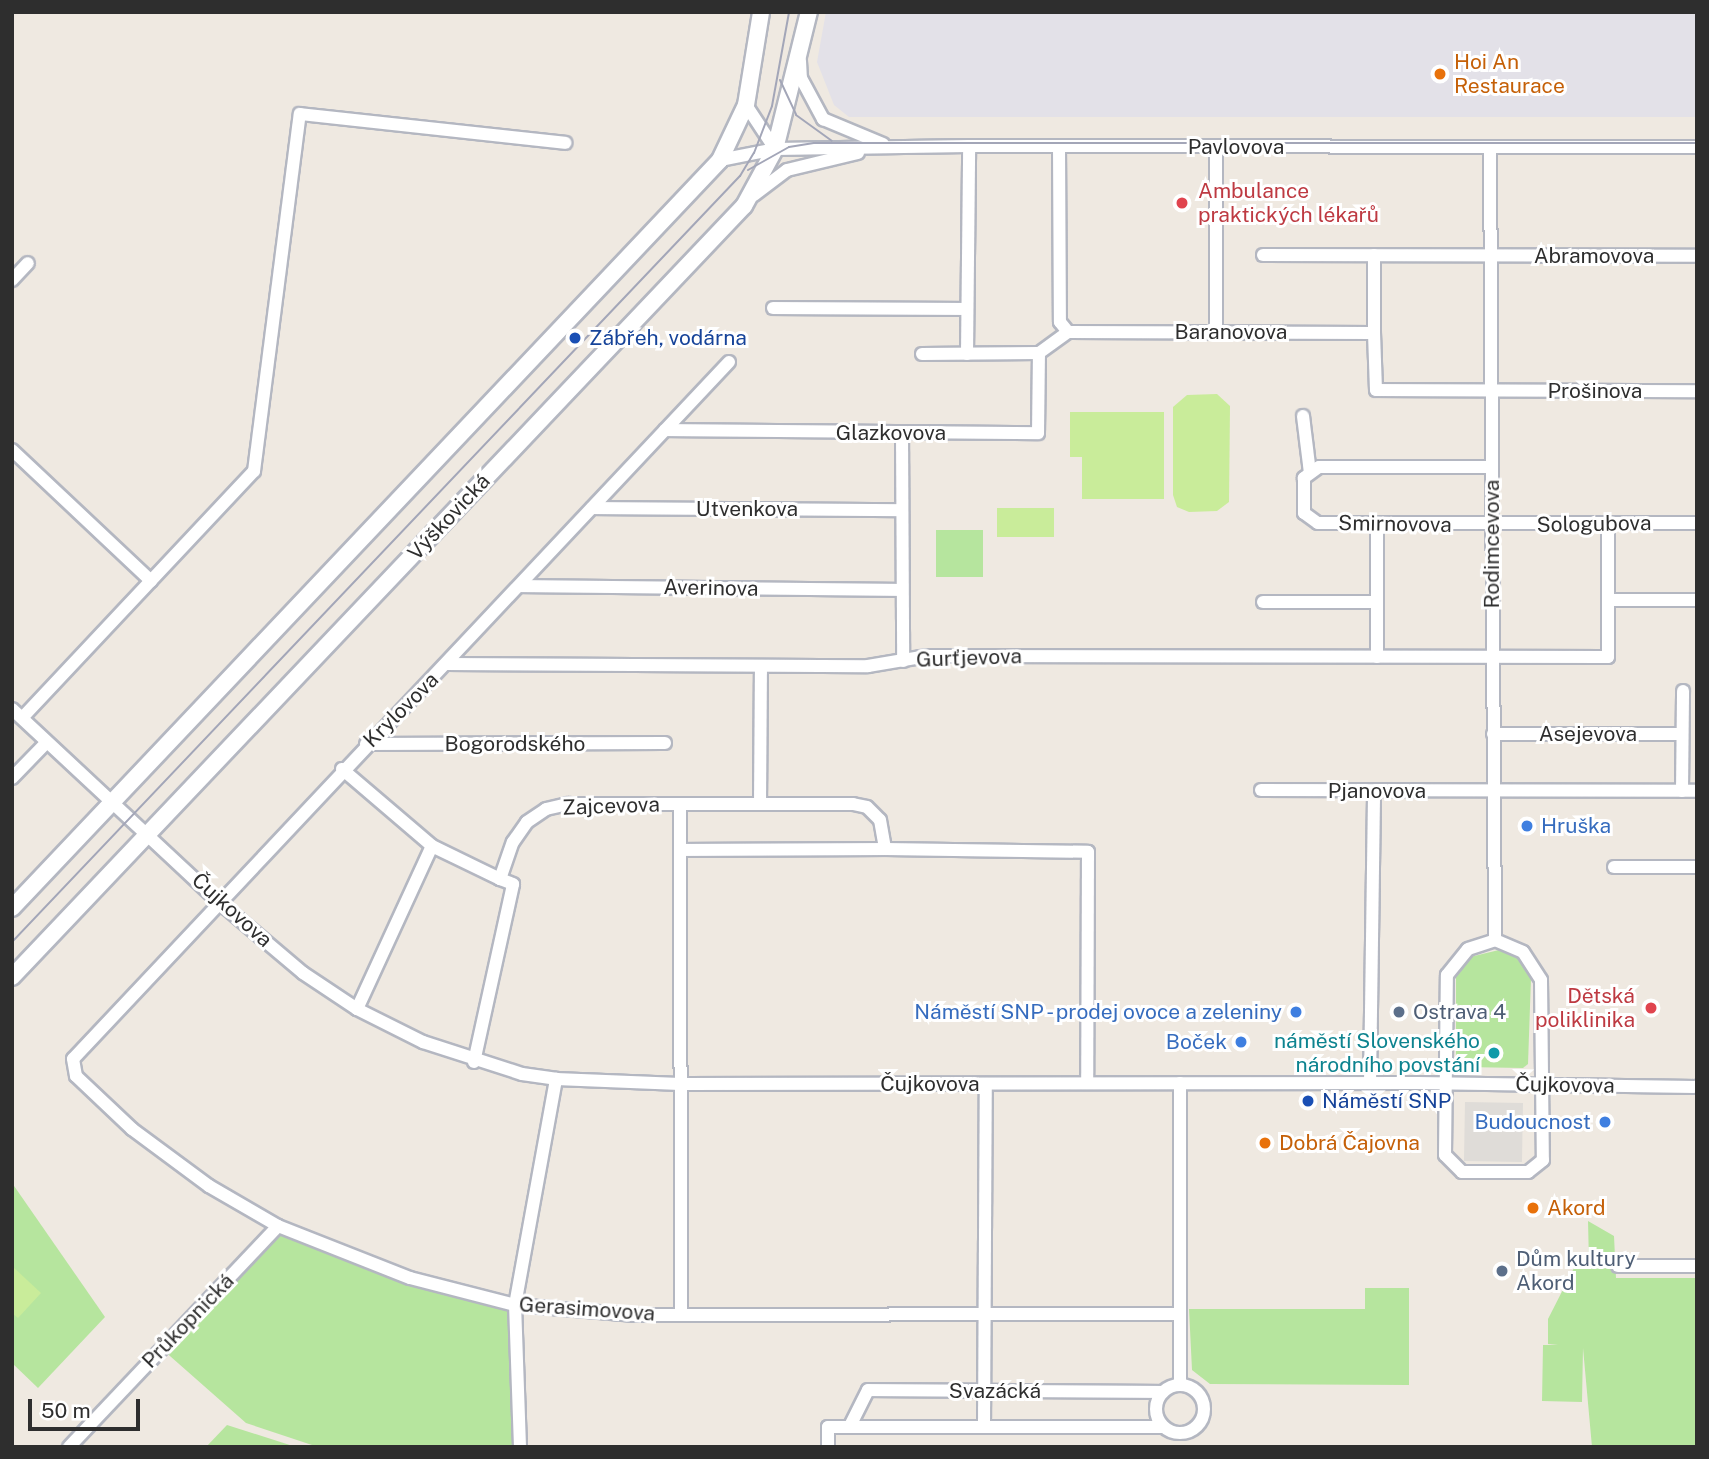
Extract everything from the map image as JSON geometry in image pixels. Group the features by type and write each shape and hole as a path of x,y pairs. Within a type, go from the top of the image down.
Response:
{"street":[{"path":"12,908 720,160 746,105 761,12"},
{"name":"Výškovická","path":"12,977 744,206 775,149 808,12"},
{"path":"800,54 801,78 823,119 889,147"},
{"path":"746,105 775,149"},
{"path":"22,718 254,471 300,114 565,143"},
{"path":"967,354 969,146"},
{"path":"922,354 1039,353 1068,332 1060,322 1059,146"},
{"path":"744,206 766,183 787,170 889,147"},
{"name":"Pavlovova","path":"720,160 775,149 889,147 1697,147"},
{"path":"1216,147 1216,332"},
{"name":"Rodimcevova","path":"1490,149 1494,940"},
{"path":"1263,255 1492,255"},
{"path":"1374,255 1376,390 1492,390"},
{"name":"Abramovova","path":"1492,255 1697,257"},
{"path":"12,279 28,262"},
{"path":"773,308 968,309"},
{"name":"Baranovova","path":"1068,332 1374,332"},
{"name":"Glazkovova","path":"665,430 1038,433 1039,353"},
{"name":"Krylovova","path":"73,1059 342,769 446,664 729,362"},
{"name":"Prošinova","path":"1492,390 1697,391"},
{"name":"Smirnovova","path":"1303,416 1310,473 1304,478 1304,513 1318,523 1491,525"},
{"path":"902,433 903,661"},
{"path":"12,450 150,581"},
{"path":"1310,473 1319,467 1492,467"},
{"name":"Utvenkova","path":"592,508 902,510"},
{"name":"Sologubova","path":"1491,525 1697,523"},
{"path":"1377,524 1377,657"},
{"path":"1608,524 1608,600 1697,600"},
{"name":"Averinova","path":"520,586 902,590"},
{"name":"Gurťjevova","path":"446,664 868,666 927,656 1608,657 1608,600"},
{"path":"1263,602 1377,602"},
{"path":"760,804 761,666"},
{"path":"1682,791 1683,691"},
{"name":"Čujkovova","path":"12,709 150,833 219,902 303,973 357,1009 474,1062 556,1080 680,1084 1370,1083 1697,1087"},
{"name":"Asejevova","path":"1493,734 1682,734"},
{"path":"12,778 47,742"},
{"name":"Bogorodského","path":"366,744 665,743"},
{"path":"342,769 432,846 513,884 474,1062"},
{"name":"Pjanovova","path":"1261,790 1494,791"},
{"path":"1494,791 1697,791"},
{"path":"1370,1083 1374,792"},
{"name":"Zajcevova","path":"500,879 513,842 527,822 546,809 568,804 867,807 880,820 885,849"},
{"path":"680,804 681,1315"},
{"path":"357,1009 432,846"},
{"path":"680,850 1088,852 1087,1083"},
{"path":"1614,867 1697,867"},
{"path":"1494,940 1523,952 1539,971 1543,1085 1540,1167 1528,1172 1467,1172 1453,1167 1445,1155 1447,975 1458,956 1494,940"},
{"name":"Gerasimovova","path":"73,1059 76,1076 132,1129 209,1186 278,1226 410,1278 515,1305 565,1312 681,1315 1180,1314"},
{"path":"520,1447 515,1305 556,1080"},
{"path":"1180,1083 1180,1385"},
{"path":"984,1426 986,1084"},
{"name":"Průkopnická","path":"69,1447 278,1226"},
{"path":"1618,1266 1697,1266"},
{"path":"1180,1385 1200,1397 1201,1420 1182,1433 1163,1426 1156,1409 1163,1392 1180,1385"},
{"name":"Svazácká","path":"850,1426 868,1391 1163,1392"},
{"name":"Svazácká","path":"828,1447 828,1427 1163,1426"}],"shaded area":[{"path":"826,12 1697,12 1697,117 849,117 834,105 817,62"},
{"path":"1465,1102 1523,1103 1522,1162 1464,1161"}],"green space":[{"path":"1217,394 1230,406 1229,502 1217,511 1189,512 1177,507 1173,495 1173,407 1187,395"},
{"path":"1070,412 1164,412 1164,499 1082,499 1082,457 1070,457"},
{"path":"997,508 1054,508 1054,537 997,537"},
{"path":"936,530 983,530 983,577 936,577"},
{"path":"1499,950 1519,959 1531,978 1528,1064 1523,1068 1464,1067 1456,1058 1456,977 1470,957"},
{"path":"12,1183 105,1317 38,1388 12,1363"},
{"path":"1588,1221 1614,1236 1616,1278 1697,1278 1697,1447 1592,1447 1583,1348 1582,1402 1542,1401 1543,1345 1558,1345 1548,1344 1548,1319 1576,1264 1589,1263"},
{"path":"278,1226 333,1251 515,1305 520,1447 318,1447 246,1423 162,1349"},
{"path":"12,1266 41,1293 18,1318 12,1313"},
{"path":"1365,1288 1409,1288 1409,1385 1210,1384 1192,1370 1189,1309 1365,1309"},
{"path":"227,1425 296,1447 206,1447"}],"tram line":[{"path":"12,942 740,176 754,153 772,106 789,12"},
{"path":"780,80 796,115 832,141"},
{"path":"748,170 789,147 814,143 1697,143"}],"place":[{"name":"Hoi An Restaurace","path":"1440,74"},
{"name":"Ambulance praktických lékařů","path":"1182,203"},
{"name":"Zábřeh, vodárna","path":"575,338"},
{"name":"Hruška","path":"1527,826"},
{"name":"Dětská poliklinika","path":"1651,1008"},
{"name":"Náměstí SNP - prodej ovoce a zeleniny","path":"1296,1012"},
{"name":"Ostrava 4","path":"1399,1012"},
{"name":"Boček","path":"1241,1042"},
{"name":"náměstí Slovenského národního povstání","path":"1494,1053"},
{"name":"Náměstí SNP","path":"1308,1101"},
{"name":"Budoucnost","path":"1605,1122"},
{"name":"Dobrá Čajovna","path":"1265,1143"},
{"name":"Akord","path":"1533,1208"},
{"name":"Dům kultury Akord","path":"1502,1271"}]}
